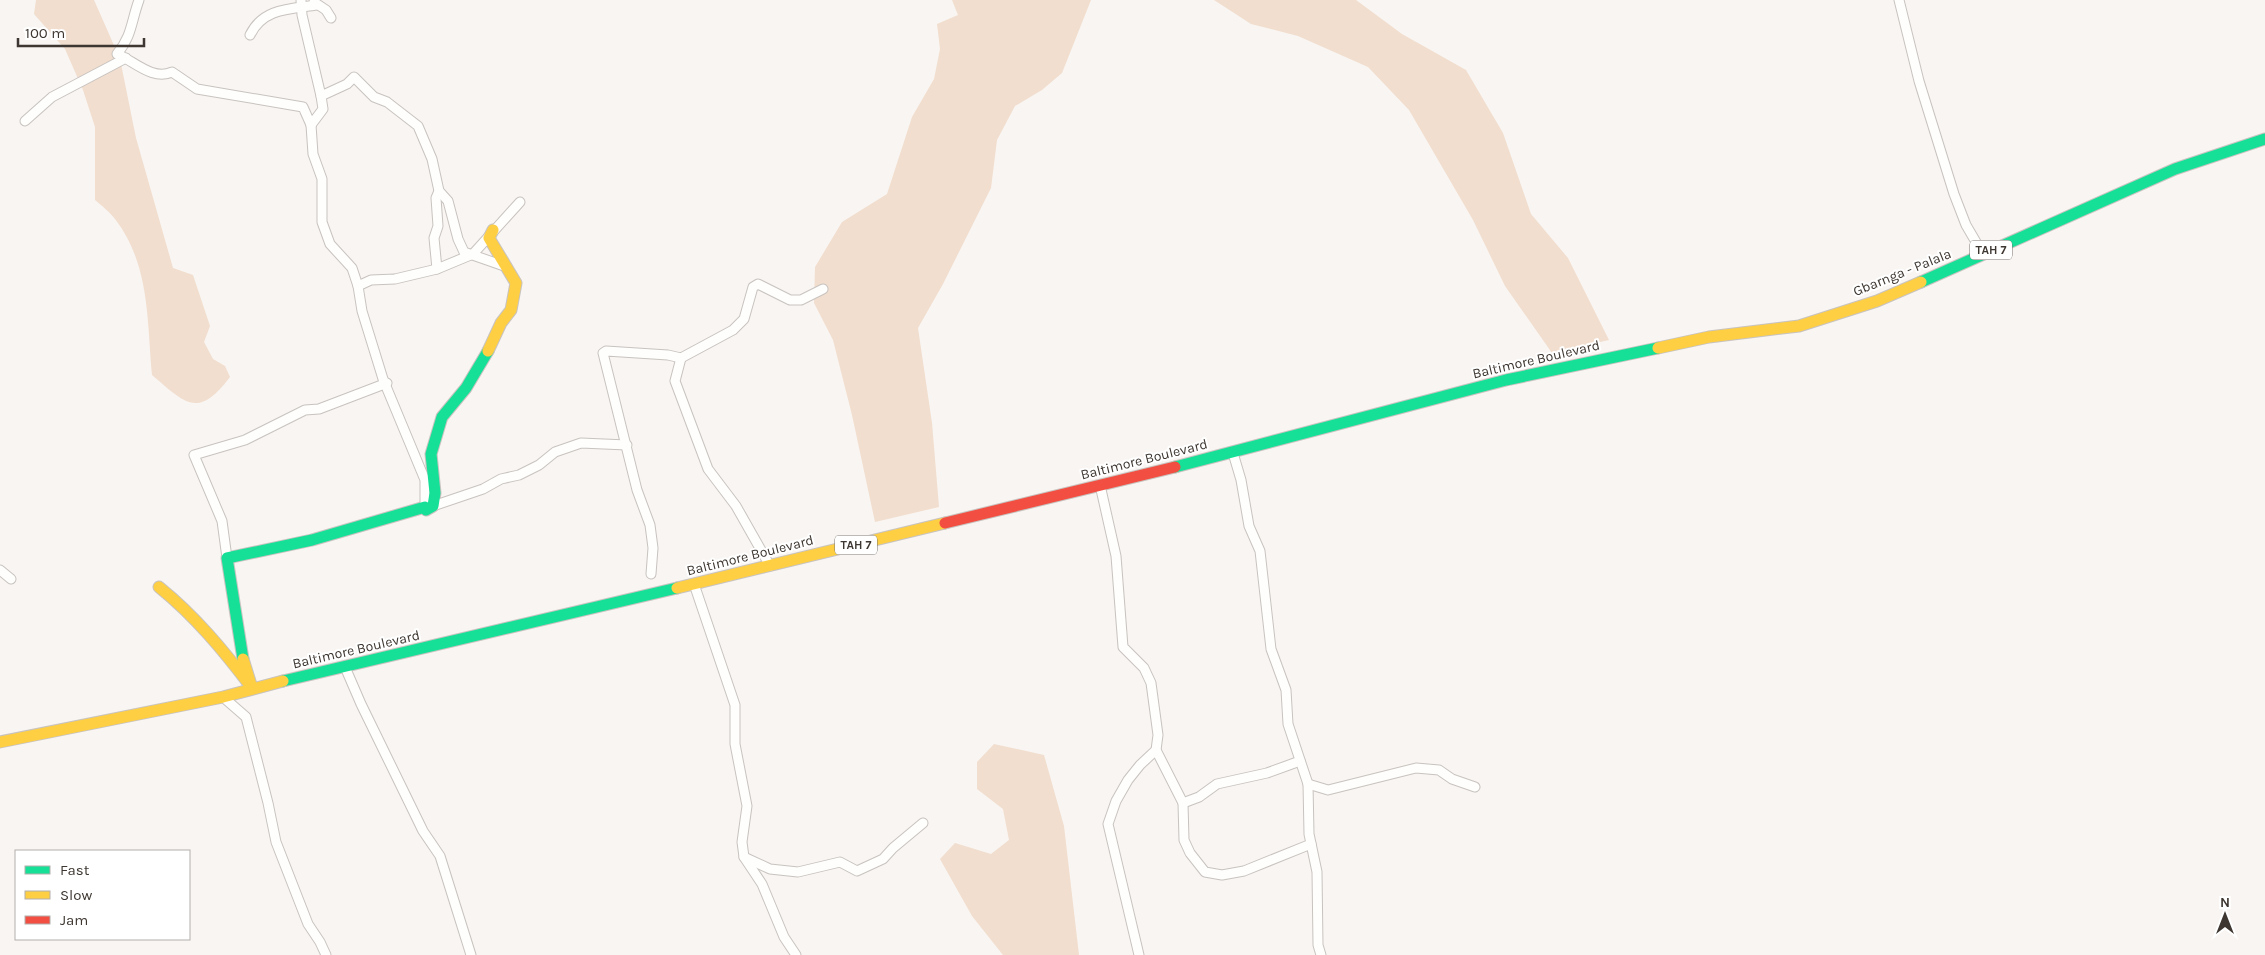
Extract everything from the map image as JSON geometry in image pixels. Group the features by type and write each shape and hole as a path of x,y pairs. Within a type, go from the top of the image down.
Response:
{"main road":[{"name":"Gbarnga - Palala","path":"1709,337 1799,326 1877,301 2175,169 2265,139"},
{"path":"252,688 245,670 227,558 312,540 429,507 435,494 431,454 442,417 466,388 501,324 511,310 516,283 489,238 494,230"},
{"name":"Baltimore Boulevard","path":"0,742 223,697 252,688 1100,486 1233,453 1506,380 1709,337"},
{"path":"158,587 180,603 189,615 216,640 252,688"}],"street":[{"path":"139,0 132,21 129,39 117,54 156,74 165,75 172,72 197,89 303,107 311,125 314,154 322,179 322,222 330,244 352,268 358,286 362,311 383,378 387,383 393,404 426,480 429,507 483,489 501,479 519,475 539,465 555,452 581,443 627,446"},
{"path":"1899,0 1919,82 1954,194 1966,225 1983,254"},
{"path":"250,36 255,25 263,17 302,4 315,2 326,10 331,18"},
{"path":"302,4 323,109 311,125"},
{"path":"26,121 52,97 126,58"},
{"path":"321,96 346,84 354,77 374,97 388,102 418,126 432,159 439,191 448,201 458,239 464,252 508,268"},
{"path":"437,269 434,238 438,226 436,198 439,191"},
{"path":"358,286 371,280 395,279 437,269 473,254 520,202"},
{"path":"651,574 653,548 650,525 637,490 603,353 606,351 623,352 668,355 681,358 733,330 744,319 753,287 758,284 790,300 801,300 823,289"},
{"path":"681,358 675,381 708,469 736,506 770,566"},
{"path":"227,558 222,521 194,455 238,443 305,410 319,409 387,383"},
{"path":"1233,453 1242,480 1249,526 1260,551 1271,649 1286,690 1288,724 1308,784 1311,844 1317,872 1318,945 1321,955"},
{"path":"1100,486 1116,556 1123,646 1144,668 1151,683 1158,735 1156,750 1183,803 1184,840 1190,853 1205,872 1222,875 1244,871 1311,844"},
{"path":"0,570 11,579"},
{"path":"694,584 735,705 735,744 747,806 742,842 744,857 762,884 784,937 796,955"},
{"path":"346,667 361,704 415,814 440,856 470,955"},
{"path":"223,697 246,717 276,842 287,875 308,924 326,955"},
{"path":"1139,955 1108,824 1116,801 1128,780 1140,764 1156,750"},
{"path":"1183,803 1199,797 1217,784 1267,773 1300,761"},
{"path":"1308,784 1328,790 1416,768 1438,770 1452,780 1475,787"},
{"path":"744,857 770,868 798,872 840,862 857,871 883,859 923,823"}],"shaded area":[{"path":"36,0 94,0 120,59 136,138 173,268 193,275 210,326 204,342 213,359 225,366 230,377 219,390 200,402 192,403 183,399 152,375 145,294 141,274 126,236 113,216 95,200 95,127 83,90 65,49 34,14"},
{"path":"952,0 1091,0 1062,73 1042,90 1015,106 997,140 991,188 943,284 918,328 932,423 939,507 875,522 852,415 833,340 814,303 815,267 842,222 887,194 912,117 934,79 940,49 937,24 958,15"},
{"path":"1214,0 1356,0 1402,34 1466,70 1503,133 1531,214 1568,258 1609,340 1552,353 1505,286 1473,220 1409,110 1368,67 1298,36 1251,24"},
{"path":"994,744 1044,755 1064,826 1079,955 1003,955 972,916 940,859 955,843 991,854 1009,840 1003,809 977,789 977,762"}],"traffic: fast":[{"path":"1921,282 2175,169 2265,139"},
{"path":"1175,467 1506,380 1658,348"},
{"path":"243,659 227,558 312,540 425,507 426,510 433,506 435,493 431,454 442,417 466,388 488,351"},
{"path":"283,681 677,588"}],"traffic: slow":[{"path":"488,351 501,323 511,310 516,283 489,238 493,230"},
{"path":"1658,348 1709,337 1799,326 1877,301 1921,282"},
{"path":"677,588 945,523"},
{"path":"159,587 208,634 252,688 243,659"},
{"path":"0,742 223,697 283,681"}],"traffic: jam":[{"path":"945,523 1175,467"}]}
